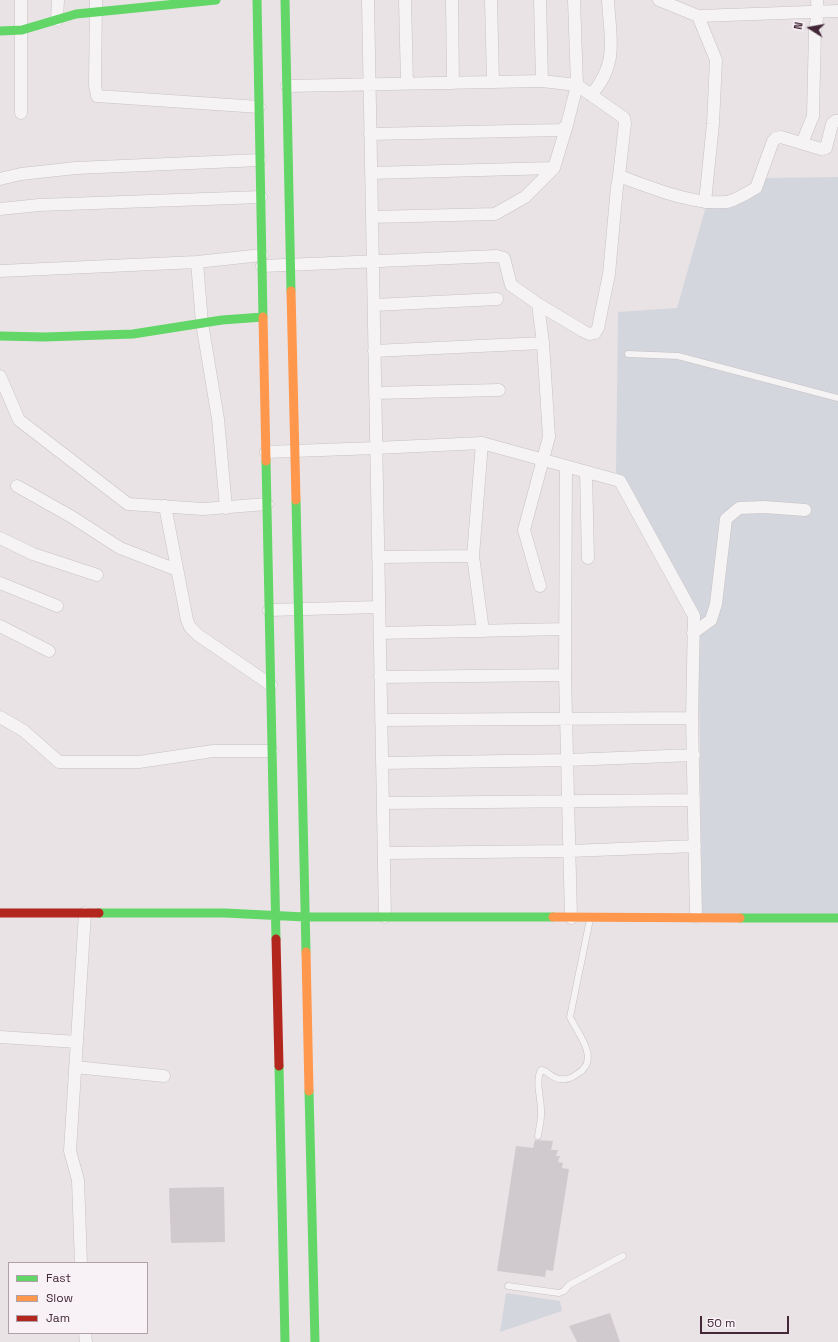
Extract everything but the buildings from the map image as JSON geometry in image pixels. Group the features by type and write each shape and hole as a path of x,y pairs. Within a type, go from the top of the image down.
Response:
{"main road":[{"path":"0,31 22,30 76,14 96,13 161,3 216,0"},
{"path":"257,0 270,686 285,1342"},
{"path":"285,0 315,1342"},
{"path":"0,336 44,337 133,334 202,324 263,318"},
{"path":"0,913 224,913 305,917 838,918"}],"street":[{"path":"21,0 21,113"},
{"path":"57,20 58,0"},
{"path":"96,0 95,85 97,96 259,107"},
{"path":"368,0 385,916"},
{"path":"405,0 407,83"},
{"path":"452,0 453,83"},
{"path":"491,0 493,82"},
{"path":"540,0 542,81"},
{"path":"372,217 495,214 525,197 554,168 567,125 576,85 574,0"},
{"path":"591,95 600,84 607,69 611,54 608,0"},
{"path":"659,0 698,16 817,6 838,11"},
{"path":"802,143 813,116 817,6"},
{"path":"698,16 716,60 705,202"},
{"path":"0,271 262,260 291,265 497,256 504,258 511,285 538,304 583,331 589,334 595,333 598,328 609,274 617,187 625,123 624,118 576,85 542,81 287,86"},
{"path":"619,176 688,199 705,202 726,202 756,188 773,141 776,138 781,137 821,149 826,148 832,124 835,121 838,121"},
{"path":"370,134 561,130 567,125"},
{"path":"0,179 21,174 76,168 260,160"},
{"path":"371,173 554,168"},
{"path":"0,209 39,205 261,197"},
{"path":"197,262 202,324 218,419 226,508"},
{"path":"374,305 497,299"},
{"path":"538,304 543,343 549,437 524,530 540,586"},
{"path":"374,352 543,343"},
{"path":"0,376 19,420 128,504 203,509 267,504"},
{"path":"375,393 499,390"},
{"path":"266,452 482,443 620,481 694,616 692,718 694,755 696,917"},
{"path":"482,443 473,556 483,631"},
{"path":"566,467 565,675 571,918"},
{"path":"586,472 588,558"},
{"path":"17,486 72,517 120,548 177,570"},
{"path":"166,506 177,570 187,620 190,627 198,635 270,686"},
{"path":"693,633 711,620 716,604 726,519 739,508 764,507 805,510"},
{"path":"0,538 33,554 97,575"},
{"path":"378,557 473,556"},
{"path":"0,583 57,606"},
{"path":"269,610 379,607"},
{"path":"0,626 49,651"},
{"path":"380,633 565,629"},
{"path":"380,677 565,675"},
{"path":"0,716 24,731 59,762 139,762 213,751 272,751"},
{"path":"381,720 692,718"},
{"path":"382,763 568,760 694,755"},
{"path":"383,804 694,800"},
{"path":"384,853 570,851 694,846"},
{"path":"81,1262 78,1180 70,1151 85,913"},
{"path":"0,1037 77,1042"},
{"path":"75,1067 164,1076"}],"lane":[{"path":"628,354 678,356 838,398"},
{"path":"538,1136 542,1111 539,1097 539,1074 541,1070 548,1072 554,1078 563,1080 581,1072 586,1065 588,1053 579,1032 574,1026 570,1017 591,918"},
{"path":"508,1286 559,1293 623,1256"}],"shaded area":[{"path":"838,177 838,917 702,917 698,616 616,472 618,312 677,308 706,206 722,207 760,178"},
{"path":"506,1293 560,1301 562,1311 500,1332"}],"traffic: fast":[{"path":"0,31 22,30 76,14 216,0"},
{"path":"257,0 263,317"},
{"path":"285,0 291,291"},
{"path":"0,336 44,337 133,334 222,320 263,317"},
{"path":"266,461 276,939"},
{"path":"296,500 306,952"},
{"path":"99,913 225,913 305,917 553,917"},
{"path":"740,918 838,918"},
{"path":"279,1066 285,1342"},
{"path":"309,1091 315,1342"}],"traffic: slow":[{"path":"291,291 296,500"},
{"path":"263,317 266,461"},
{"path":"553,917 740,918"},
{"path":"306,952 309,1091"}],"traffic: jam":[{"path":"0,913 99,913"},
{"path":"276,939 279,1066"}]}
